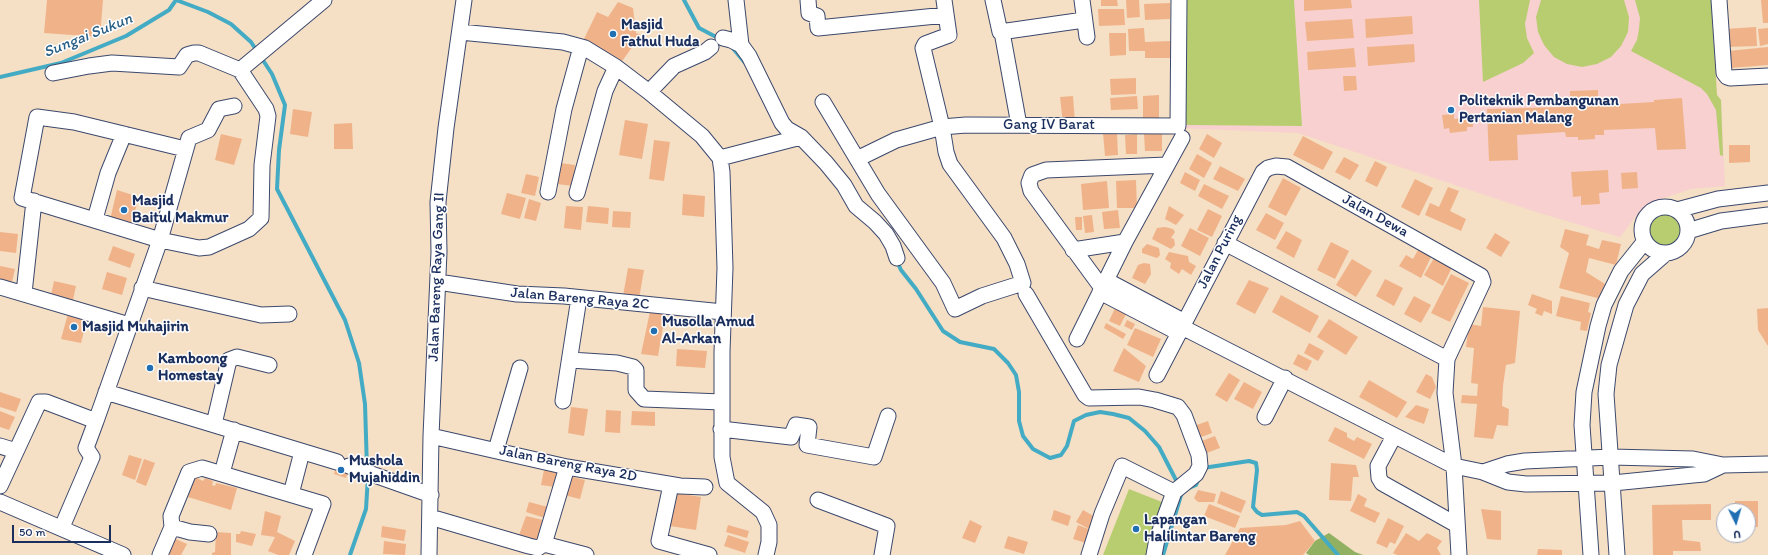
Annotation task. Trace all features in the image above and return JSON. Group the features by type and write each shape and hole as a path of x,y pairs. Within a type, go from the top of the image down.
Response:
{"street":[{"path":"240,70 324,0"},
{"name":"Jalan Bareng Raya Gang II","path":"429,555 431,436 438,282 438,202 446,128 464,0"},
{"path":"736,0 741,45"},
{"path":"808,0 809,13 817,16 818,28 946,15"},
{"path":"823,102 878,194 943,283 955,309 982,296 1023,283 1017,264 1004,238 950,164 946,152 942,127 923,48 925,44 949,35 944,0"},
{"path":"993,0 998,31 1002,32 1084,20"},
{"path":"1082,0 1087,37"},
{"name":"Gang IV Barat","path":"857,158 896,140 942,127 966,125 1178,126 1179,0"},
{"path":"1719,0 1724,73 1730,78 1768,76"},
{"path":"460,32 563,42 581,47 616,67 649,92 702,136 720,158 724,227 721,429 722,457 728,483 763,512 769,525 769,542 766,555"},
{"path":"1002,32 1019,125"},
{"path":"649,92 674,66 705,52 717,42 731,40 741,45 749,56 782,123 826,163 844,185 856,206 875,222 886,234 893,246 897,258"},
{"path":"548,192 564,109 581,47"},
{"path":"53,73 112,63 179,67 187,55 194,53 200,53 240,70 266,109 268,116 262,165 261,218 249,229 209,247 199,248 160,240 22,198 37,117 74,122 185,149"},
{"path":"577,193 605,90 616,67"},
{"path":"62,527 92,457 86,448 160,240 189,138 208,130 219,109 234,106"},
{"path":"95,219 108,173 124,134"},
{"path":"1077,339 1125,242 1182,138"},
{"path":"720,158 798,139"},
{"path":"1167,165 1046,170 1032,175 1029,183 1031,191 1073,250 1102,287 1285,378 1454,466 1483,472 1508,482 1526,484 1586,484 1613,483 1704,474 1723,465"},
{"name":"Jalan Dewa","path":"1262,172 1276,166 1287,168 1481,276 1483,279 1447,358"},
{"name":"Jalan Puring","path":"1157,375 1262,172"},
{"path":"1677,210 1686,218 1688,231 1686,239 1682,246 1675,251 1666,253 1658,252 1651,248 1645,241 1642,227 1648,215 1652,211 1664,207 1677,210 1718,199 1768,193"},
{"path":"1718,199 1721,221"},
{"path":"24,293 34,201"},
{"path":"1688,231 1721,221 1768,215"},
{"path":"1591,555 1582,425 1584,392 1604,305 1621,271 1645,241"},
{"path":"1073,250 1125,242"},
{"path":"1225,243 1447,358 1445,393 1454,466 1459,555"},
{"path":"1617,555 1606,394 1609,365 1617,332 1626,305 1642,274 1666,253"},
{"name":"Jalan Bareng Raya 2C","path":"438,282 517,294 579,298 723,312"},
{"path":"0,287 129,325"},
{"path":"142,288 261,315 289,314"},
{"path":"1026,294 1085,396 1089,398 1139,397 1155,400 1178,407 1184,415 1199,455 1200,466 1196,474 1174,492 1157,539 1154,555"},
{"path":"563,401 579,298"},
{"path":"1598,326 1617,332"},
{"path":"214,424 229,360 237,357 268,364"},
{"path":"570,360 617,363 633,367 636,370 636,390 644,399 722,402"},
{"path":"496,450 520,368"},
{"path":"1265,417 1285,378"},
{"path":"106,392 356,468 431,495"},
{"path":"0,486 39,402 46,402 96,422"},
{"path":"721,429 791,437 796,425 809,427 807,445 874,457 888,416"},
{"path":"222,473 234,430"},
{"name":"Jalan Bareng Raya 2D","path":"431,436 567,467 671,485 705,487"},
{"path":"1394,436 1378,466 1379,478 1382,483 1457,525"},
{"path":"0,446 16,451"},
{"path":"291,494 302,452"},
{"path":"1483,472 1507,464 1525,461 1611,457 1693,459 1723,465 1768,464"},
{"path":"1089,555 1102,514 1122,466 1174,492"},
{"path":"430,516 516,549 538,548 544,544 567,467"},
{"path":"160,555 172,527 171,516 189,472 202,468 323,504 304,555"},
{"path":"671,485 659,541 709,555"},
{"path":"818,500 887,526 882,555"},
{"path":"0,502 62,527 123,555"},
{"path":"172,527 190,532 208,534"},
{"path":"544,544 586,555"}],"shaded area":[{"name":"Politeknik Pembangunan Pertanian Malang","path":"1181,0 1711,0 1717,95 1721,100 1725,186 1691,189 1657,200 1636,216 1620,237 1530,210 1298,133 1181,128"}],"green space":[{"path":"1181,0 1294,0 1302,126 1187,125 1181,119"},
{"path":"1479,0 1530,0 1525,24 1527,38 1534,53 1523,63 1483,82"},
{"path":"1541,0 1624,0 1629,17 1628,32 1621,46 1611,57 1597,64 1582,67 1567,64 1554,57 1544,45 1538,32 1536,17"},
{"path":"1635,0 1711,0 1717,95 1721,100 1723,156 1720,155 1716,110 1707,94 1701,88 1631,51 1637,40 1640,18"},
{"path":"1663,212 1669,212 1678,217 1682,223 1682,235 1678,241 1669,246 1663,246 1654,241 1649,232 1649,226 1654,217"},
{"name":"Lapangan Halilintar Bareng","path":"1129,489 1167,504 1150,555 1103,555"},
{"path":"1329,533 1355,552 1363,555 1309,555 1306,553 1315,541"}],"building":[{"path":"47,0 103,0 100,37 44,33"},
{"path":"1101,0 1117,0 1118,6 1101,6"},
{"path":"1126,0 1139,0 1140,17 1127,18"},
{"path":"1304,0 1351,0 1352,8 1304,11"},
{"path":"1761,0 1768,0 1768,23 1763,23"},
{"name":"Masjid Fathul Huda","path":"618,2 633,8 636,33 641,35 620,64 582,43 597,12 608,17"},
{"path":"1170,3 1170,19 1145,20 1144,4"},
{"path":"1098,9 1124,9 1125,25 1099,26"},
{"path":"1412,16 1413,34 1366,38 1365,19"},
{"path":"1352,19 1354,38 1307,41 1305,22"},
{"path":"1756,27 1757,46 1726,47 1725,29"},
{"path":"1144,28 1145,42 1171,41 1171,58 1145,58 1145,51 1129,51 1128,29"},
{"path":"1768,28 1768,44 1760,46 1758,29"},
{"path":"1109,33 1126,33 1126,55 1110,56"},
{"path":"1414,44 1415,62 1368,66 1367,47"},
{"path":"1768,47 1768,65 1730,68 1728,51"},
{"path":"1354,48 1356,67 1308,70 1307,52"},
{"path":"1343,76 1356,76 1357,90 1344,91"},
{"path":"1136,78 1136,94 1111,95 1110,79"},
{"path":"1598,90 1598,104 1602,105 1654,102 1654,100 1682,98 1686,149 1657,150 1655,128 1604,130 1604,135 1595,135 1595,139 1578,140 1578,137 1566,137 1565,132 1517,135 1518,160 1489,161 1487,109 1566,107 1570,105 1570,91"},
{"path":"1159,95 1159,118 1143,118 1143,96"},
{"path":"1073,96 1075,123 1063,124 1060,97"},
{"path":"1137,96 1138,109 1111,110 1110,98"},
{"path":"293,109 312,112 308,137 290,134"},
{"path":"1461,113 1472,113 1473,127 1467,127 1467,131 1450,133 1449,128 1444,129 1442,115 1454,114 1454,119 1461,118"},
{"path":"625,120 648,124 642,159 619,155"},
{"path":"352,123 353,149 334,149 334,124"},
{"path":"1103,133 1117,133 1118,155 1105,156"},
{"path":"221,134 242,139 234,165 215,160"},
{"path":"1137,134 1137,154 1126,154 1125,135"},
{"path":"1144,134 1162,134 1162,151 1145,151"},
{"path":"1207,134 1222,143 1214,158 1199,149"},
{"path":"1303,136 1333,152 1323,170 1293,155"},
{"path":"654,140 670,142 664,181 649,179"},
{"path":"1729,145 1750,145 1750,162 1729,163"},
{"path":"1197,154 1212,163 1204,178 1189,169"},
{"path":"1344,157 1359,165 1350,180 1335,172"},
{"path":"1375,161 1387,167 1377,187 1365,181"},
{"path":"560,163 575,165 573,186 557,184"},
{"path":"1220,166 1245,179 1238,191 1213,179"},
{"path":"1608,170 1609,192 1599,193 1600,204 1581,205 1581,196 1573,197 1571,172"},
{"path":"1185,172 1200,180 1195,191 1180,183"},
{"path":"1637,172 1638,188 1622,189 1621,173"},
{"path":"526,174 539,177 535,196 521,193"},
{"path":"1283,178 1301,188 1286,216 1268,207"},
{"path":"1415,179 1433,188 1419,216 1401,207"},
{"path":"1136,180 1137,208 1117,208 1116,181"},
{"path":"1107,181 1109,208 1083,210 1081,184"},
{"path":"1204,184 1229,196 1222,209 1198,196"},
{"path":"1448,187 1459,191 1450,211 1466,219 1461,231 1425,215 1430,203 1439,207"},
{"name":"Masjid Baitul Makmur","path":"117,190 139,197 130,229 109,224"},
{"path":"507,193 526,198 520,219 501,214"},
{"path":"683,194 705,196 704,217 682,215"},
{"path":"529,199 541,203 536,221 524,218"},
{"path":"566,206 583,207 581,230 564,228"},
{"path":"588,206 609,208 608,224 586,222"},
{"path":"1169,206 1184,215 1176,225 1165,219"},
{"path":"1208,209 1222,216 1212,237 1197,230"},
{"path":"1118,210 1120,228 1104,229 1102,212"},
{"path":"613,211 631,212 630,228 612,227"},
{"path":"1266,213 1284,223 1275,240 1256,230"},
{"path":"1092,215 1094,232 1085,233 1083,216"},
{"path":"1075,217 1082,217 1082,230 1076,230"},
{"path":"1165,227 1173,229 1175,232 1171,238 1174,239 1175,245 1171,249 1152,239 1157,228"},
{"path":"1190,228 1209,238 1200,256 1181,246"},
{"path":"1565,229 1589,235 1586,245 1599,249 1602,240 1621,244 1616,265 1589,258 1586,272 1605,284 1601,299 1559,288 1569,253 1560,247"},
{"path":"1286,231 1302,240 1294,258 1276,248"},
{"path":"0,232 18,234 16,253 0,251"},
{"path":"1495,233 1510,242 1501,257 1486,248"},
{"path":"1331,242 1349,251 1335,279 1317,270"},
{"path":"1147,244 1159,248 1160,255 1157,258 1142,253 1142,249"},
{"path":"113,246 135,254 130,268 108,260"},
{"path":"1418,250 1431,257 1421,278 1399,266 1406,255 1413,259"},
{"path":"1169,252 1188,256 1189,262 1196,266 1191,275 1182,269 1179,274 1170,268 1171,263 1165,259"},
{"path":"1434,258 1452,267 1443,286 1424,275"},
{"path":"1352,259 1372,271 1356,297 1336,285"},
{"path":"1144,263 1150,264 1151,274 1145,284 1132,278 1138,265"},
{"path":"0,266 15,269 12,282 0,279"},
{"path":"628,268 644,270 639,299 623,296"},
{"path":"107,272 127,278 122,295 102,289"},
{"path":"1451,274 1469,283 1450,322 1431,313"},
{"path":"1385,279 1403,288 1394,306 1376,296"},
{"path":"1249,280 1269,288 1255,314 1236,304"},
{"path":"54,281 76,286 73,300 51,295"},
{"path":"1532,294 1552,301 1552,314 1544,311 1542,316 1535,313 1537,309 1528,305"},
{"path":"1281,295 1319,316 1310,333 1272,312"},
{"path":"1414,296 1431,305 1421,323 1404,314"},
{"path":"1561,296 1590,303 1588,312 1591,313 1587,331 1580,330 1581,322 1556,316"},
{"path":"1116,306 1127,312 1120,326 1109,321"},
{"name":"Musolla Amud Al-Arkan","path":"651,307 666,309 658,356 641,354"},
{"path":"1483,307 1520,311 1515,363 1506,365 1503,386 1502,406 1509,409 1508,426 1497,425 1493,439 1474,437 1477,404 1461,403 1462,395 1477,396 1478,384 1471,383 1474,348 1466,347 1469,324 1481,326"},
{"path":"1768,308 1768,346 1758,330 1757,309"},
{"name":"Masjid Muhajirin","path":"69,310 88,315 81,343 61,339"},
{"path":"1329,319 1358,337 1346,355 1317,337"},
{"path":"1127,320 1135,324 1132,330 1124,326"},
{"path":"1106,323 1126,334 1123,339 1104,328"},
{"path":"1135,328 1161,339 1153,357 1127,345"},
{"path":"1309,343 1324,351 1318,361 1304,353"},
{"path":"1124,348 1146,366 1139,382 1113,371"},
{"path":"677,349 707,351 705,368 676,366"},
{"path":"1298,354 1312,361 1307,371 1293,364"},
{"path":"1229,373 1240,380 1227,402 1215,395"},
{"path":"1426,374 1432,377 1436,387 1430,399 1416,392"},
{"path":"1369,380 1407,402 1397,418 1359,397"},
{"path":"1244,382 1262,392 1253,409 1234,399"},
{"path":"0,392 21,399 16,412 0,407"},
{"path":"1416,405 1429,409 1424,424 1405,417"},
{"path":"571,407 588,409 584,436 568,433"},
{"path":"606,410 621,411 620,433 605,432"},
{"path":"0,411 15,417 9,430 0,427"},
{"path":"632,411 655,412 655,426 631,425"},
{"path":"1208,421 1212,433 1196,439 1191,427"},
{"path":"1335,427 1347,433 1347,437 1354,441 1357,437 1372,444 1364,459 1328,441"},
{"path":"1215,436 1220,448 1204,454 1199,442"},
{"path":"129,455 142,459 135,480 122,475"},
{"name":"Mushola Mujahiddin","path":"339,456 351,460 346,478 334,474"},
{"path":"144,459 155,463 146,486 136,482"},
{"path":"1331,463 1356,465 1359,477 1353,477 1351,501 1329,500"},
{"path":"544,470 557,473 555,487 541,485"},
{"path":"569,476 585,480 580,499 564,495"},
{"path":"195,477 203,481 205,478 213,481 212,485 215,486 216,483 237,488 231,510 188,497"},
{"path":"1198,490 1216,494 1214,502 1198,502 1194,498"},
{"path":"1221,491 1246,501 1241,513 1217,503"},
{"path":"676,493 701,497 696,530 670,526"},
{"path":"1358,494 1367,499 1364,506 1380,513 1375,523 1350,511"},
{"path":"1735,501 1758,501 1758,527 1756,527 1756,503 1735,503"},
{"path":"529,502 548,507 545,518 526,512"},
{"path":"1209,504 1240,516 1235,528 1204,516"},
{"path":"1711,504 1711,520 1682,520 1683,540 1700,542 1701,551 1673,551 1673,555 1653,555 1652,505"},
{"path":"1481,509 1501,511 1501,540 1487,539"},
{"path":"1054,510 1071,516 1068,526 1051,520"},
{"path":"1083,510 1097,518 1091,530 1076,522"},
{"path":"265,511 281,516 277,532 295,541 289,555 278,555 268,551 275,537 261,535"},
{"path":"526,516 543,520 536,543 518,538"},
{"path":"1388,518 1404,526 1395,544 1390,542 1387,548 1376,543"},
{"path":"970,520 982,526 975,543 962,538"},
{"path":"1300,521 1315,541 1303,555 1225,555 1240,528 1286,525"},
{"path":"728,525 749,531 747,538 726,532"},
{"path":"1078,525 1091,530 1086,543 1073,539"},
{"path":"382,526 406,530 404,541 381,537"},
{"path":"241,531 256,534 252,546 236,542 236,534 240,534"},
{"path":"216,532 231,533 231,555 212,555 212,553 215,552"},
{"path":"1406,533 1419,541 1427,533 1442,541 1437,548 1441,555 1397,555 1393,553"},
{"path":"728,535 749,542 745,553 724,546"},
{"path":"169,536 187,544 181,555 171,555 163,551"},
{"path":"1008,536 1028,542 1024,554 1004,548"},
{"path":"384,541 406,544 405,555 383,554"},
{"path":"1538,549 1562,550 1562,555 1537,555"}],"waterway":[{"path":"176,0 208,12 231,24 251,42 272,74 285,105 279,150 277,189 345,320 359,363 365,404 367,469"},
{"name":"Sungai Sukun","path":"0,77 61,63 126,36 169,10 176,0"},
{"path":"684,0 699,28 720,39"},
{"path":"731,46 746,64"},
{"path":"897,261 901,270 916,289 943,331 960,342 994,349 1008,363 1016,375 1019,392 1019,421 1023,436 1033,449 1050,458 1061,455 1067,446 1074,421 1086,415 1100,412 1113,414 1129,418 1145,431 1159,447 1178,484"},
{"path":"1203,468 1249,461 1256,463 1257,470 1253,507 1257,512 1262,515 1297,512 1304,516 1338,555"},
{"path":"350,555 366,509 368,476"},
{"path":"1189,488 1196,485 1199,478"},
{"path":"1163,555 1182,492"}],"place":[{"name":"Masjid Fathul Huda","path":"613,34"},
{"name":"Politeknik Pembangunan Pertanian Malang","path":"1451,110"},
{"name":"Masjid Baitul Makmur","path":"124,210"},
{"name":"Masjid Muhajirin","path":"74,327"},
{"name":"Musolla Amud Al-Arkan","path":"654,331"},
{"name":"Kamboong Homestay","path":"150,368"},
{"name":"Mushola Mujahiddin","path":"341,470"},
{"name":"Lapangan Halilintar Bareng","path":"1136,529"}]}
